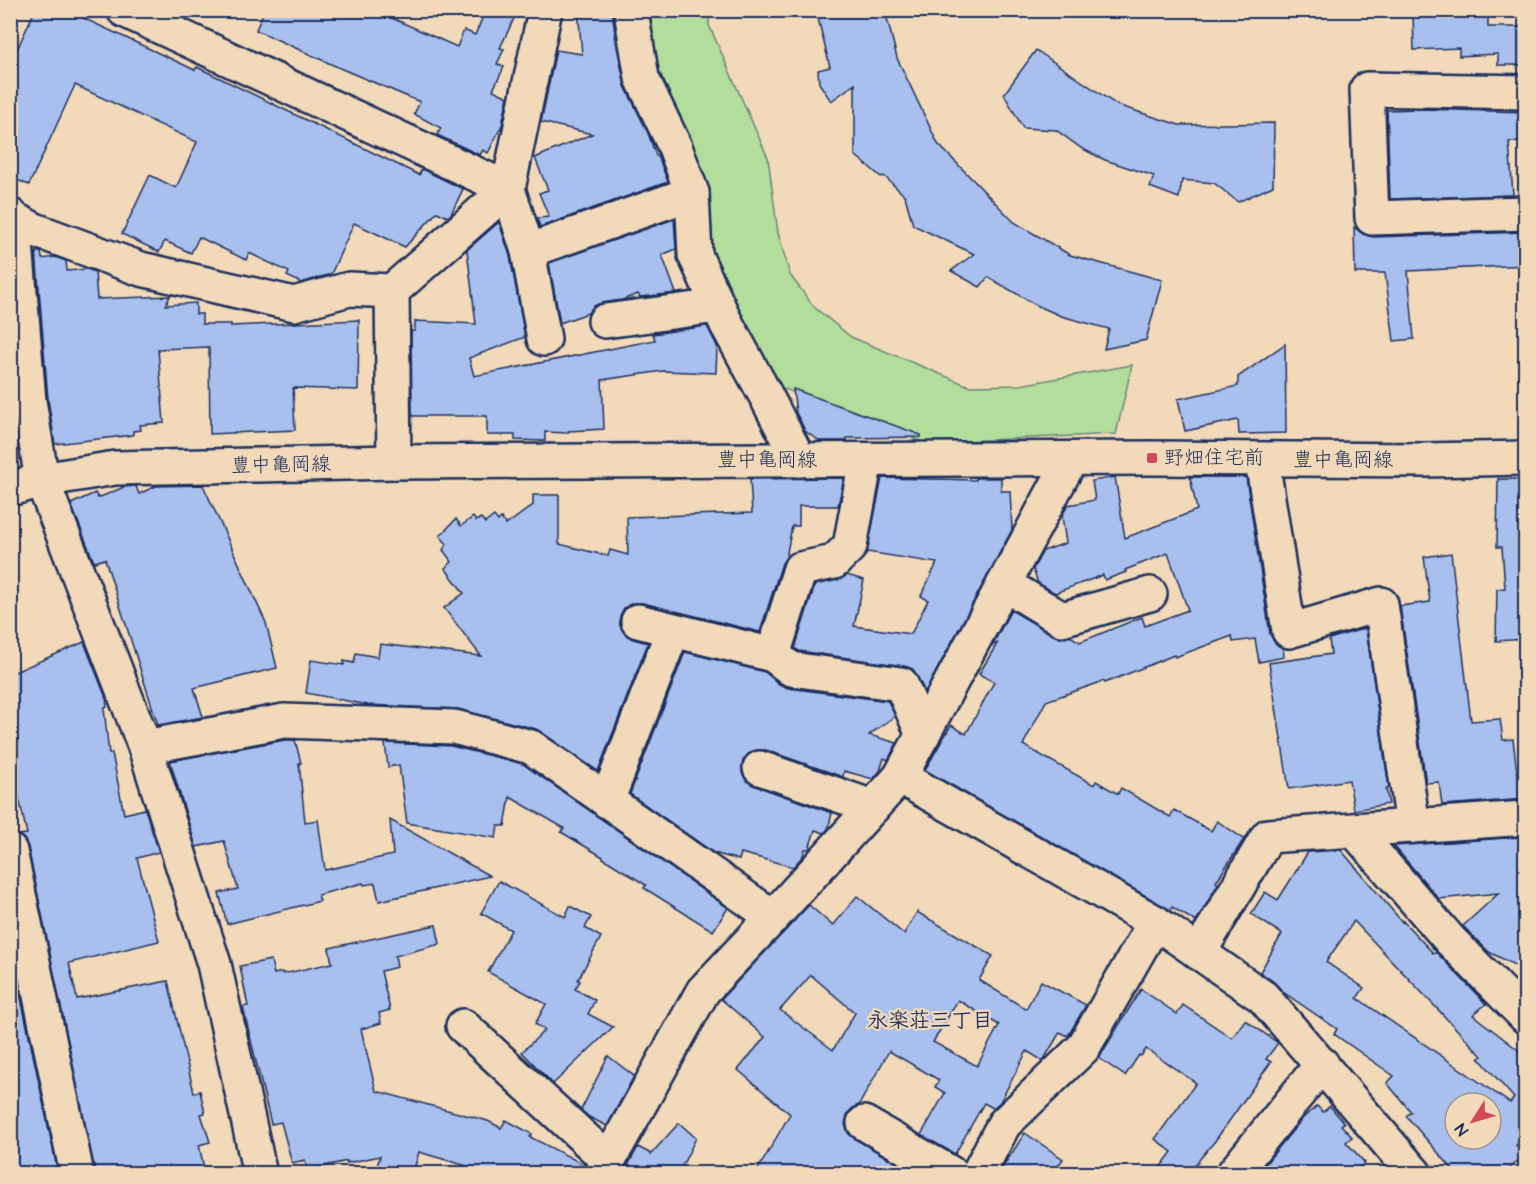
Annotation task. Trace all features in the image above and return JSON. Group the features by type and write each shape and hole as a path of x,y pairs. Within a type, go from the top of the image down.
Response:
{"street":[{"path":"124,10 508,189"},
{"path":"544,339 528,251 508,189 545,10"},
{"path":"634,10 632,17 642,78 675,147 692,193 695,255 718,306 799,460"},
{"path":"1526,92 1367,89 1372,218 1526,213"},
{"path":"12,217 35,230 141,269 294,304 349,289 392,291 508,189"},
{"path":"528,251 692,193"},
{"path":"12,217 29,401 42,480 145,747 214,964 260,1173"},
{"path":"392,291 394,462"},
{"path":"605,321 718,306"},
{"name":"豊中亀岡線","path":"10,489 42,480 115,468 394,462 1526,458"},
{"path":"463,1026 604,1167 703,991 774,917 900,777 1071,459"},
{"path":"773,655 800,568 834,562 850,546 866,460"},
{"path":"1262,460 1289,631 1381,604 1413,826"},
{"path":"1004,584 1062,619 1149,592"},
{"path":"638,621 773,655 790,669 901,684 923,735"},
{"path":"607,801 673,630"},
{"path":"145,747 284,721 454,727 531,747 774,917"},
{"path":"760,768 873,807"},
{"path":"900,777 1155,922 1263,997 1415,1173"},
{"path":"1199,953 1268,836 1526,818"},
{"path":"1354,830 1450,940 1526,1017"},
{"path":"10,851 77,1173"},
{"path":"978,1173 1004,1124 1083,1048 1155,922"},
{"path":"1233,1173 1322,1064"},
{"path":"864,1123 952,1173"}],"green space":[{"path":"645,11 709,11 709,25 768,158 778,233 790,275 814,307 851,337 969,386 1020,385 1132,365 1116,434 925,443 782,388 725,287 703,232 649,63"}],"building":[{"path":"35,10 66,10 195,70 197,67 419,175 422,169 463,189 448,217 437,212 405,247 354,223 331,274 301,283 287,276 289,272 249,253 246,260 199,237 191,253 165,241 159,252 122,234 150,175 176,188 197,142 75,85 29,185 10,177 10,65"},
{"path":"264,10 374,10 457,47 464,30 475,35 486,10 518,10 500,48 504,49 497,64 504,67 493,90 508,97 502,125 488,153 483,150 480,155 437,135 441,128 414,114 420,102 256,30"},
{"path":"578,10 612,10 625,86 668,182 540,227 537,218 549,217 539,193 548,190 535,158 592,134 541,122 556,50 582,54"},
{"path":"816,10 885,10 897,58 938,144 1014,222 1070,255 1162,280 1146,340 1104,349 1109,329 1061,316 1036,305 988,277 980,287 951,271 974,254 913,225 905,196 884,176 881,177 855,155 855,84 831,101 819,83 818,70 830,67"},
{"path":"1413,11 1450,11 1450,17 1488,16 1488,27 1526,27 1526,65 1498,65 1498,54 1459,56 1459,48 1414,50"},
{"path":"1036,50 1117,105 1179,125 1274,123 1273,186 1238,202 1214,183 1182,180 1179,198 1150,187 1154,176 1105,160 1081,148 1056,130 1023,128 1004,94"},
{"path":"1387,110 1526,112 1526,142 1509,142 1513,195 1390,199"},
{"path":"674,219 676,249 662,255 676,293 640,297 638,294 622,300 602,303 594,306 588,313 560,323 549,263"},
{"path":"499,222 510,256 525,337 469,358 474,376 655,340 653,334 707,326 717,346 716,373 663,371 602,380 604,429 568,431 568,433 545,432 545,441 515,440 515,435 487,435 487,416 412,416 411,331 415,331 415,321 476,324 467,250"},
{"path":"1354,227 1363,234 1373,237 1526,232 1526,265 1408,271 1414,339 1394,341 1385,273 1355,273"},
{"path":"36,252 41,252 42,259 55,257 66,261 67,271 87,269 95,272 97,299 170,296 166,305 196,303 196,314 202,314 202,324 231,324 231,326 359,320 358,390 293,388 295,430 210,434 209,347 158,349 164,423 140,425 141,430 133,431 133,435 55,444 48,399"},
{"path":"1285,344 1286,433 1239,434 1238,420 1185,431 1178,399 1238,386 1238,377"},
{"path":"793,389 921,435 921,437 847,438 847,441 820,441 805,431 796,413"},
{"path":"10,404 18,448 10,449"},
{"path":"1115,477 1125,538 1197,510 1190,477 1246,477 1270,634 1275,643 1283,648 1284,657 1259,662 1255,639 1233,642 1232,636 1175,657 1174,655 1105,683 1104,681 1046,701 1023,745 1094,785 1096,781 1118,794 1121,788 1170,817 1174,810 1211,831 1217,821 1244,839 1216,882 1218,884 1196,922 1172,907 1170,910 925,770 951,725 966,734 994,682 979,674 998,642 992,646 1011,610 1053,635 1060,638 1070,636 1080,642 1142,617 1145,626 1188,610 1168,553 1105,580 1103,575 1055,593 1038,583 1033,569 1043,551 1066,543 1062,516 1068,505 1095,500 1092,481"},
{"path":"844,478 838,506 799,506 799,526 792,526 786,558 782,563 760,632 643,603 632,603 624,608 620,616 620,626 625,634 648,643 598,771 536,729 458,709 368,705 306,693 311,660 344,665 344,661 354,663 356,653 378,657 380,644 481,656 444,608 464,593 445,568 452,562 443,550 447,544 440,536 456,519 461,526 473,517 476,521 481,518 485,523 494,516 498,521 501,518 506,525 533,505 533,495 559,495 559,544 608,556 610,550 628,555 627,517 752,513 750,479"},
{"path":"882,478 976,480 976,478 1001,478 1001,491 1010,491 1012,530 925,692 913,669 799,651 795,648 815,585 838,580 847,575 864,580 854,626 911,634 928,600 921,596 937,563 867,552"},
{"path":"1498,479 1526,479 1526,639 1496,641 1497,589 1505,588 1502,547 1497,547"},
{"path":"203,485 266,623 277,668 194,688 203,717 158,725 105,559 94,562 71,504 95,493 98,498 124,487 136,486 139,494 156,486"},
{"path":"1451,553 1471,721 1500,719 1503,740 1513,739 1517,772 1526,771 1526,799 1442,805 1439,782 1426,783 1400,606 1430,602 1424,557"},
{"path":"1366,628 1389,788 1386,789 1389,804 1354,810 1349,780 1289,789 1269,663 1331,654 1329,639"},
{"path":"84,642 106,698 107,707 104,708 109,754 112,753 124,814 145,809 159,852 137,858 159,941 69,963 77,999 168,981 194,1093 200,1091 205,1113 201,1114 210,1142 199,1145 205,1173 164,1173 163,1169 142,1173 95,1173 28,847 24,839 18,835 27,834 10,758 10,674"},
{"path":"685,652 765,672 779,684 788,688 888,701 895,716 869,735 897,743 888,760 884,758 880,771 873,779 844,771 843,777 766,750 757,750 748,754 743,761 742,772 746,780 753,785 832,813 828,829 824,833 815,830 809,849 805,849 803,856 793,867 741,853 739,860 714,853 630,794"},
{"path":"295,740 301,763 299,763 305,822 318,820 325,870 393,855 390,820 490,876 379,901 375,883 364,885 363,883 318,895 320,901 227,924 219,893 238,889 224,841 196,847 170,761"},
{"path":"385,743 451,746 523,764 728,908 713,931 644,888 646,885 561,832 564,828 510,797 505,826 498,826 496,838 407,823 399,765 388,767"},
{"path":"1520,837 1524,870 1526,868 1526,971 1489,952 1463,926 1499,893 1439,899 1394,846"},
{"path":"1341,850 1403,923 1402,920 1486,1004 1473,1015 1526,1056 1526,1137 1516,1145 1525,1155 1504,1173 1456,1173 1406,1116 1411,1112 1387,1083 1394,1076 1334,1034 1337,1029 1283,992 1260,972 1282,934 1251,914 1265,892 1278,900 1308,852","holes":["1354,921 1482,1056 1479,1058 1514,1098 1510,1103 1503,1098 1503,1151 1443,1151 1443,1091 1493,1091 1357,998 1364,988 1326,962"]},
{"path":"499,881 565,917 570,906 591,917 585,928 601,937 575,989 595,1000 588,1014 613,1027 553,1084 522,1052 545,1030 535,1024 546,1004 488,972 511,930 481,913"},
{"path":"857,896 904,934 917,912 993,956 979,980 1026,1009 1041,981 1086,1005 1068,1036 1060,1032 1043,1061 1027,1051 1000,1102 993,1108 984,1103 955,1154 921,1135 945,1093 935,1087 939,1080 889,1051 859,1105 848,1113 845,1124 848,1133 855,1139 914,1173 756,1173 790,1114 738,1070 765,1037 721,999 809,905 833,926","holes":["811,975 855,1013 833,1050 780,1010","958,1000 999,1025 977,1066 933,1042"]},
{"path":"436,925 440,944 395,956 397,967 381,971 390,1010 379,1013 381,1023 361,1029 376,1091 488,1121 501,1128 506,1120 532,1134 530,1137 585,1165 582,1173 467,1173 470,1167 419,1152 413,1173 375,1173 380,1156 307,1170 305,1160 292,1163 281,1122 271,1124 243,1007 248,1006 240,966 271,960 274,974 282,972 283,974 332,963 329,948"},
{"path":"10,946 58,1173 10,1173"},
{"path":"1141,989 1177,1014 1183,1005 1232,1038 1245,1020 1278,1043 1266,1059 1271,1062 1215,1141 1188,1173 1156,1173 1172,1152 1155,1139 1196,1083 1146,1049 1141,1056 1139,1055 1125,1076 1099,1058"},
{"path":"608,1056 634,1076 607,1126 581,1110"},
{"path":"1317,1106 1323,1112 1330,1106 1344,1123 1341,1125 1352,1137 1346,1142 1365,1163 1353,1173 1258,1173 1303,1118"},
{"path":"679,1123 696,1138 680,1170 687,1173 624,1173 638,1147 651,1154"},
{"path":"1025,1133 1063,1159 1053,1173 999,1173"}],"place":[{"name":"野畑住宅前","path":"1152,458"}],"district":[{"name":"永楽荘三丁目","path":"930,1020"}]}
